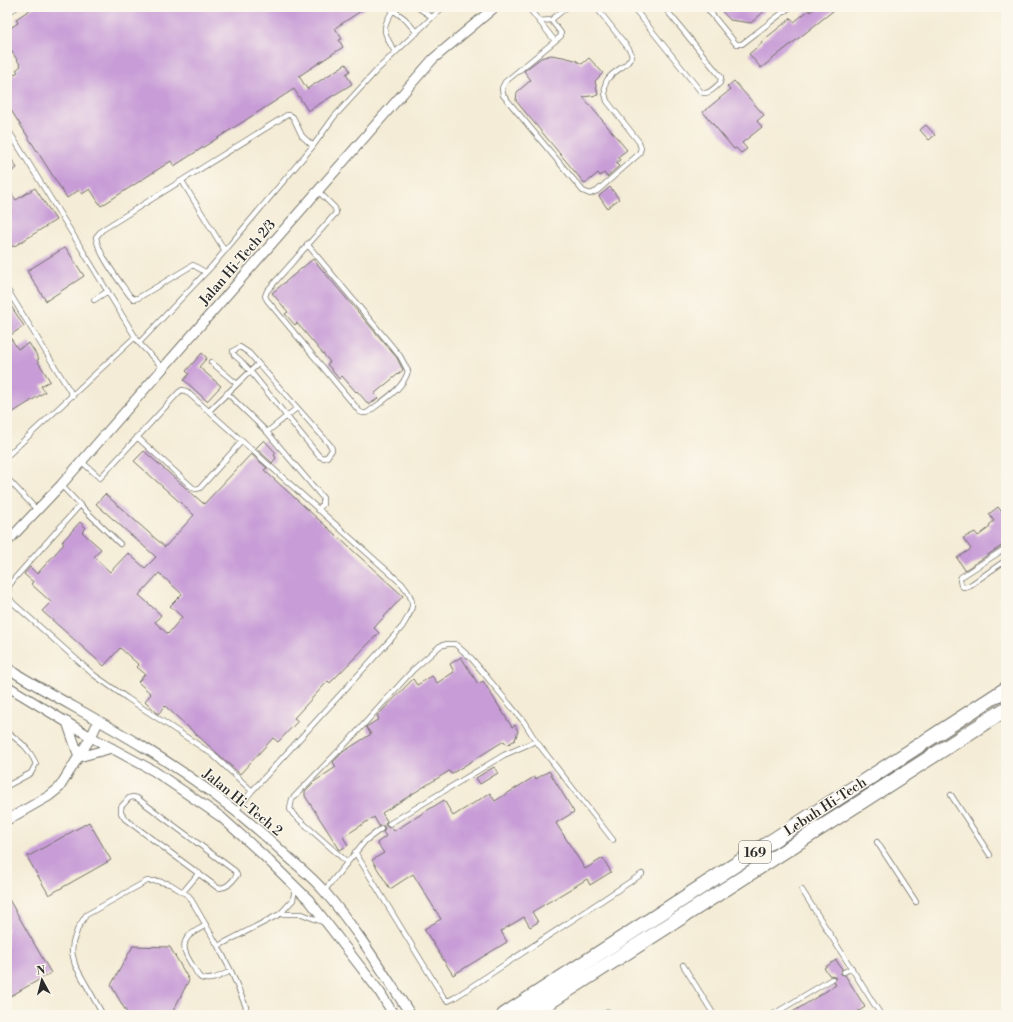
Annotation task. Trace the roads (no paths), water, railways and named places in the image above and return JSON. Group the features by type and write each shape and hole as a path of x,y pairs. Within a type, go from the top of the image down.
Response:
{"main road":[{"name":"Lebuh Hi-Tech","path":"504,1015 1006,689"},
{"name":"Lebuh Hi-Tech","path":"529,1015 1006,709"}],"street":[{"name":"Jalan Hi-Tech 2/3","path":"7,542 36,509 61,485 433,59 495,7"},
{"name":"Jalan Hi-Tech 2","path":"7,668 145,748 193,779 236,811 271,841 324,891 360,938 411,1015"},
{"name":"Jalan Hi-Tech 2","path":"7,686 91,737 154,770 221,817 309,900 330,925 379,991 394,1015"},
{"path":"66,722 79,757"},
{"path":"7,820 49,796 59,788 91,737 98,722"},
{"path":"79,757 112,748"}],"lane":[{"path":"7,13 17,7"},
{"path":"417,7 432,17"},
{"path":"139,343 225,251 313,146 334,117 378,69 443,7"},
{"path":"528,7 555,41"},
{"path":"540,21 551,20 567,7"},
{"path":"551,20 561,33 561,36 505,82 502,88 503,95 583,191 590,194 597,191 639,154 641,148 639,142 607,101 605,94 607,79 628,62 632,55 630,49 596,7"},
{"path":"633,7 701,92 704,94 707,93 720,83 720,77 664,7"},
{"path":"706,7 736,44 739,45 790,7"},
{"path":"396,52 387,38 384,29 386,22 394,9 405,19 416,33"},
{"path":"205,272 196,265 193,265 134,299 130,296 97,244 96,238 102,230 287,115 293,117 302,136 313,146"},
{"path":"7,128 135,337 163,368"},
{"path":"182,181 225,251"},
{"path":"307,244 400,356 408,371 406,378 397,389 363,414 266,300 265,296 267,291 307,244 336,213 335,208 318,191"},
{"path":"7,289 73,396"},
{"path":"94,300 108,291"},
{"path":"7,456 135,337"},
{"path":"240,347 249,353 331,446 332,450 327,457 323,458 319,456 250,371 234,355 233,350 240,347"},
{"path":"211,362 237,384"},
{"path":"209,411 258,364"},
{"path":"81,461 100,478 179,392 182,390 186,391 402,584 409,593 412,602 412,612 402,627 252,791 236,811"},
{"path":"227,393 268,432 323,498 323,504 318,510"},
{"path":"268,432 297,408"},
{"path":"137,437 193,488 196,489 200,488 242,441"},
{"path":"7,478 36,509"},
{"path":"61,485 120,544"},
{"path":"80,505 14,579 9,586 8,595 13,603 94,675 212,754 252,791"},
{"path":"1006,548 962,578 960,580 961,585 963,587 969,586 1006,560"},
{"path":"347,862 293,814 290,809 292,799 356,733 413,670 440,646 447,644 455,644 472,659 524,722 536,741 613,840"},
{"path":"7,732 22,743 31,753 36,764 31,773 7,786"},
{"path":"389,824 504,754 536,741"},
{"path":"951,795 990,854"},
{"path":"129,798 137,798 235,871 237,875 234,879 221,888 218,888 199,873 125,819 121,813 121,807 129,798"},
{"path":"324,891 365,841 381,829"},
{"path":"877,842 916,902"},
{"path":"355,852 444,998 448,1001 642,874"},
{"path":"183,892 199,873"},
{"path":"103,1015 75,965 72,952 73,942 78,928 86,915 146,881 157,881 170,884 188,896 231,971 246,1007 246,1015"},
{"path":"218,946 280,914 293,900 295,886"},
{"path":"802,890 881,1015"},
{"path":"280,914 302,914 330,925"},
{"path":"206,925 188,937 184,950 186,956 198,976 202,978 216,978 231,971"},
{"path":"683,965 714,1015"},
{"path":"844,972 852,968"},
{"path":"772,1015 832,980"},
{"path":"603,1015 608,1012 610,1015"}]}
